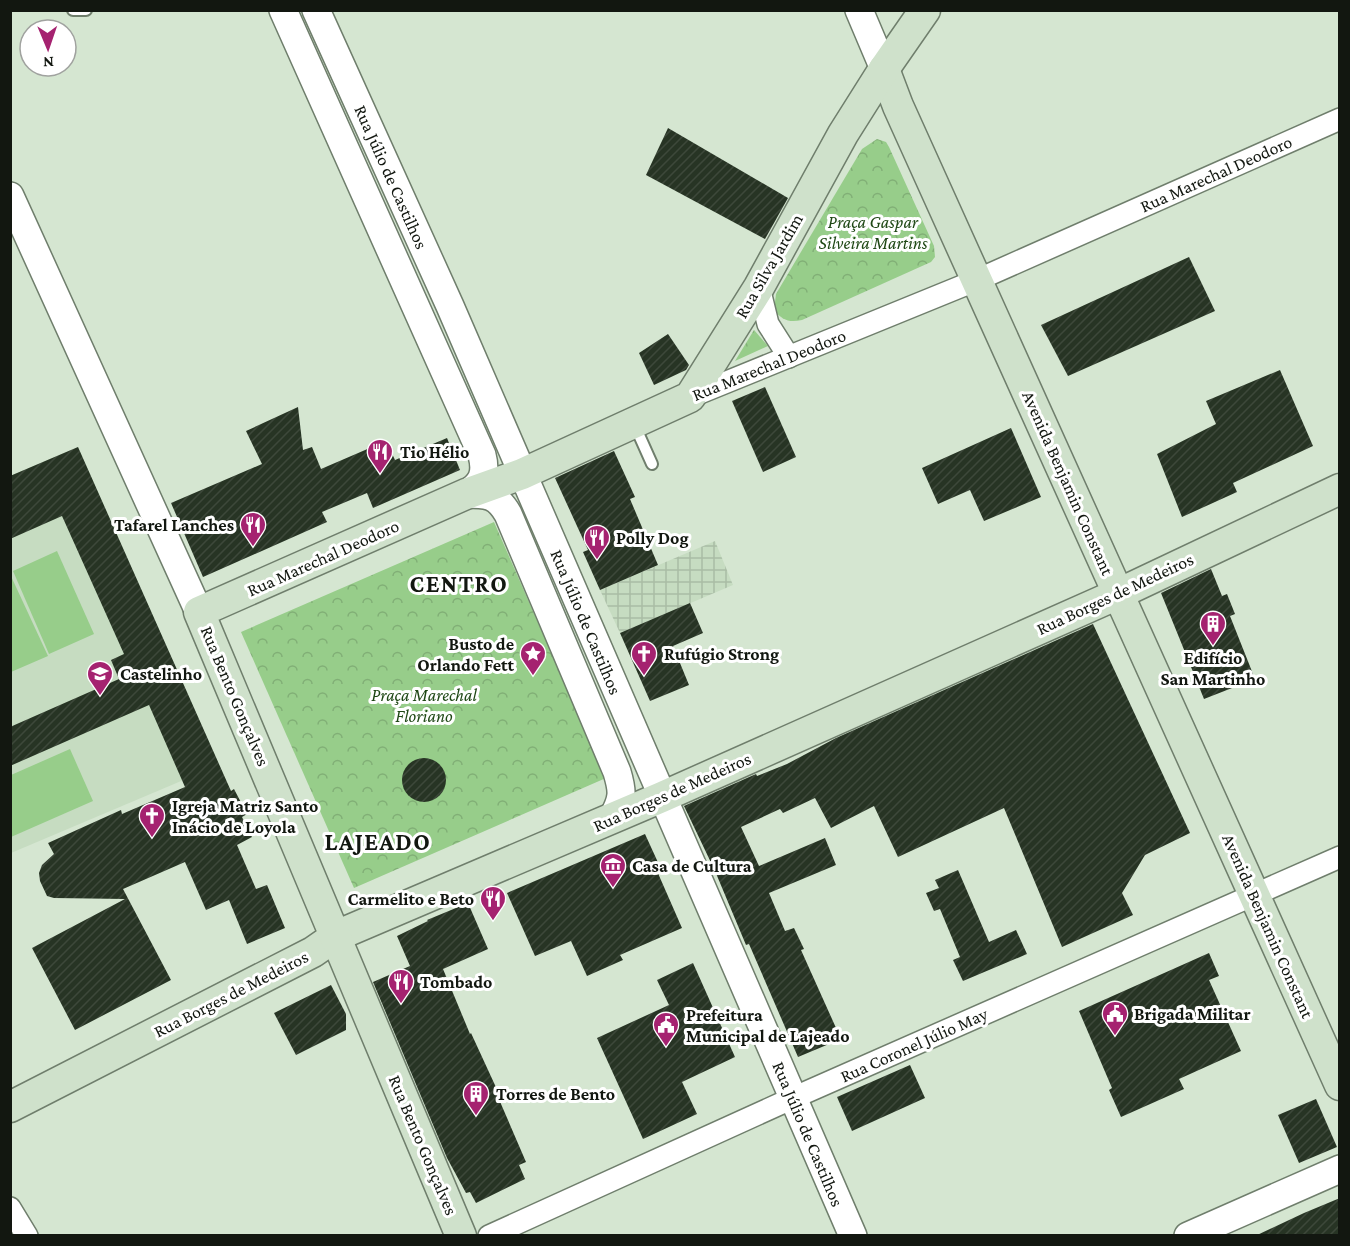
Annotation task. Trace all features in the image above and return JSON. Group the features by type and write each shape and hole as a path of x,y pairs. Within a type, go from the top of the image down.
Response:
{"main road":[{"name":"Rua Silva Jardim","path":"690,397 759,287 843,134 925,10"},
{"path":"898,106 901,44"},
{"name":"Avenida Benjamin Constant","path":"884,69 898,106 976,280 1340,1085"},
{"name":"Rua Silva Jardim","path":"843,134 882,108 898,106"},
{"name":"Rua Marechal Deodoro","path":"199,612 466,494 522,474 690,397"},
{"name":"Rua Borges de Medeiros","path":"10,1107 313,952 336,936 662,797 1118,594 1340,489"},
{"name":"Rua Bento Gonçalves","path":"199,612 461,1236"}],"street":[{"name":"Rua Júlio de Castilhos","path":"283,10 482,455 485,466 483,478 477,487 466,494"},
{"name":"Rua Júlio de Castilhos","path":"316,10 450,306 853,1236"},
{"name":"Avenida Benjamin Constant","path":"859,10 884,69"},
{"path":"327,109 355,97"},
{"name":"Rua Marechal Deodoro","path":"690,397 976,280 1340,118"},
{"name":"Rua Bento Gonçalves","path":"10,196 199,612"},
{"path":"759,287 768,324 789,357"},
{"path":"421,320 450,306"},
{"name":"Rua Júlio de Castilhos","path":"466,494 491,496 502,503 508,514 617,772 623,790 621,801 613,817"},
{"name":"Rua Coronel Júlio May","path":"489,1236 793,1098 1340,857"},
{"path":"1188,1236 1340,1169"},
{"path":"10,1208 27,1236"}],"lane":[{"path":"73,10 86,10"},
{"path":"634,423 652,464"}],"shaded area":[{"name":"Castelinho","path":"78,447 219,765 11,853 10,476"},
{"path":"715,541 733,585 620,633 600,590"}],"green space":[{"name":"Praça Gaspar Silveira Martins","path":"877,139 886,142 889,147 934,246 935,257 931,262 802,320 790,321 783,318 774,310 776,294 862,149"},
{"path":"754,330 768,346 735,361"},
{"name":"Praça Marechal Floriano","path":"494,522 606,778 354,888 241,632"},
{"path":"57,551 94,634 49,654 13,571"},
{"path":"10,574 48,656 11,672 10,672"},
{"path":"70,749 93,801 11,837 11,775"}],"building":[{"path":"668,128 788,198 765,239 646,175"},
{"path":"1189,257 1215,311 1068,376 1041,325"},
{"path":"668,334 689,365 686,370 654,385 639,353"},
{"path":"1280,370 1313,446 1233,483 1237,492 1182,517 1157,454 1216,424 1206,401"},
{"path":"765,387 796,457 763,472 732,401"},
{"path":"298,407 303,450 312,447 321,469 386,441 395,460 447,438 460,470 373,508 367,493 322,512 327,522 203,577 171,503 262,464 246,431"},
{"path":"1011,428 1041,497 984,521 970,490 938,504 922,468"},
{"path":"78,447 231,791 234,789 247,814 242,817 252,837 237,845 256,889 267,885 285,928 247,944 229,900 206,910 185,862 123,889 171,980 75,1030 32,948 125,899 47,896 39,873 42,865 54,854 48,843 121,810 122,814 185,787 149,705 10,766 10,727 119,679 111,660 124,654 62,516 10,539 10,476"},
{"path":"614,451 635,497 630,499 658,565 600,590 583,552 588,550 555,478"},
{"name":"Edifício San Martinho","path":"1211,569 1222,596 1227,594 1235,614 1230,616 1255,679 1204,699 1161,593"},
{"path":"690,603 703,633 673,646 689,685 650,701 620,633"},
{"path":"1093,624 1190,833 1145,855 1122,893 1133,915 1062,947 1004,808 898,857 874,806 831,828 815,798 783,813 780,809 741,827 759,866 825,838 836,865 769,893 785,931 794,928 804,949 801,950 841,1039 798,1057 749,944 746,945 715,871 684,806 756,774 757,776 787,764 836,738"},
{"path":"424,758 433,759 440,764 445,771 445,789 440,796 433,801 424,802 415,801 408,796 403,789 402,780 403,771 408,764 415,759"},
{"path":"645,834 661,869 657,871 682,928 620,955 623,960 587,976 571,941 535,956 507,893"},
{"path":"958,870 989,942 1016,930 1027,954 963,981 953,960 960,957 940,909 934,911 926,893 939,888 935,880"},
{"path":"468,903 488,949 443,969 470,1034 500,1096 498,1097 526,1162 519,1165 525,1179 476,1203 470,1192 466,1193 447,1158 373,982 410,966 397,936 427,920"},
{"path":"1209,953 1219,976 1209,980 1241,1051 1179,1079 1184,1089 1121,1117 1109,1090 1112,1088 1079,1011"},
{"name":"Prefeitura Municipal de Lajeado","path":"693,963 735,1057 682,1082 697,1114 643,1139 597,1038 669,1005 657,980"},
{"path":"331,985 346,1014 346,1030 296,1055 274,1013"},
{"path":"910,1065 925,1098 852,1131 837,1097"},
{"path":"1316,1099 1337,1147 1299,1163 1278,1115"},
{"path":"1340,1198 1340,1236 1255,1236 1304,1213"}],"place":[{"name":"Tio Hélio","path":"380,475"},
{"name":"Tafarel Lanches","path":"253,548"},
{"name":"Polly Dog","path":"597,561"},
{"name":"Edifício San Martinho","path":"1213,647"},
{"name":"Busto de Orlando Fett","path":"533,677"},
{"name":"Rufúgio Strong","path":"644,677"},
{"name":"Castelinho","path":"100,697"},
{"name":"Igreja Matriz Santo Inácio de Loyola","path":"152,839"},
{"name":"Casa de Cultura","path":"613,889"},
{"name":"Carmelito e Beto","path":"493,922"},
{"name":"Tombado","path":"401,1005"},
{"name":"Brigada Militar","path":"1115,1037"},
{"name":"Prefeitura Municipal de Lajeado","path":"666,1048"},
{"name":"Torres de Bento","path":"476,1117"}],"district":[{"name":"CENTRO","path":"459,584"},
{"name":"LAJEADO","path":"378,842"}]}
